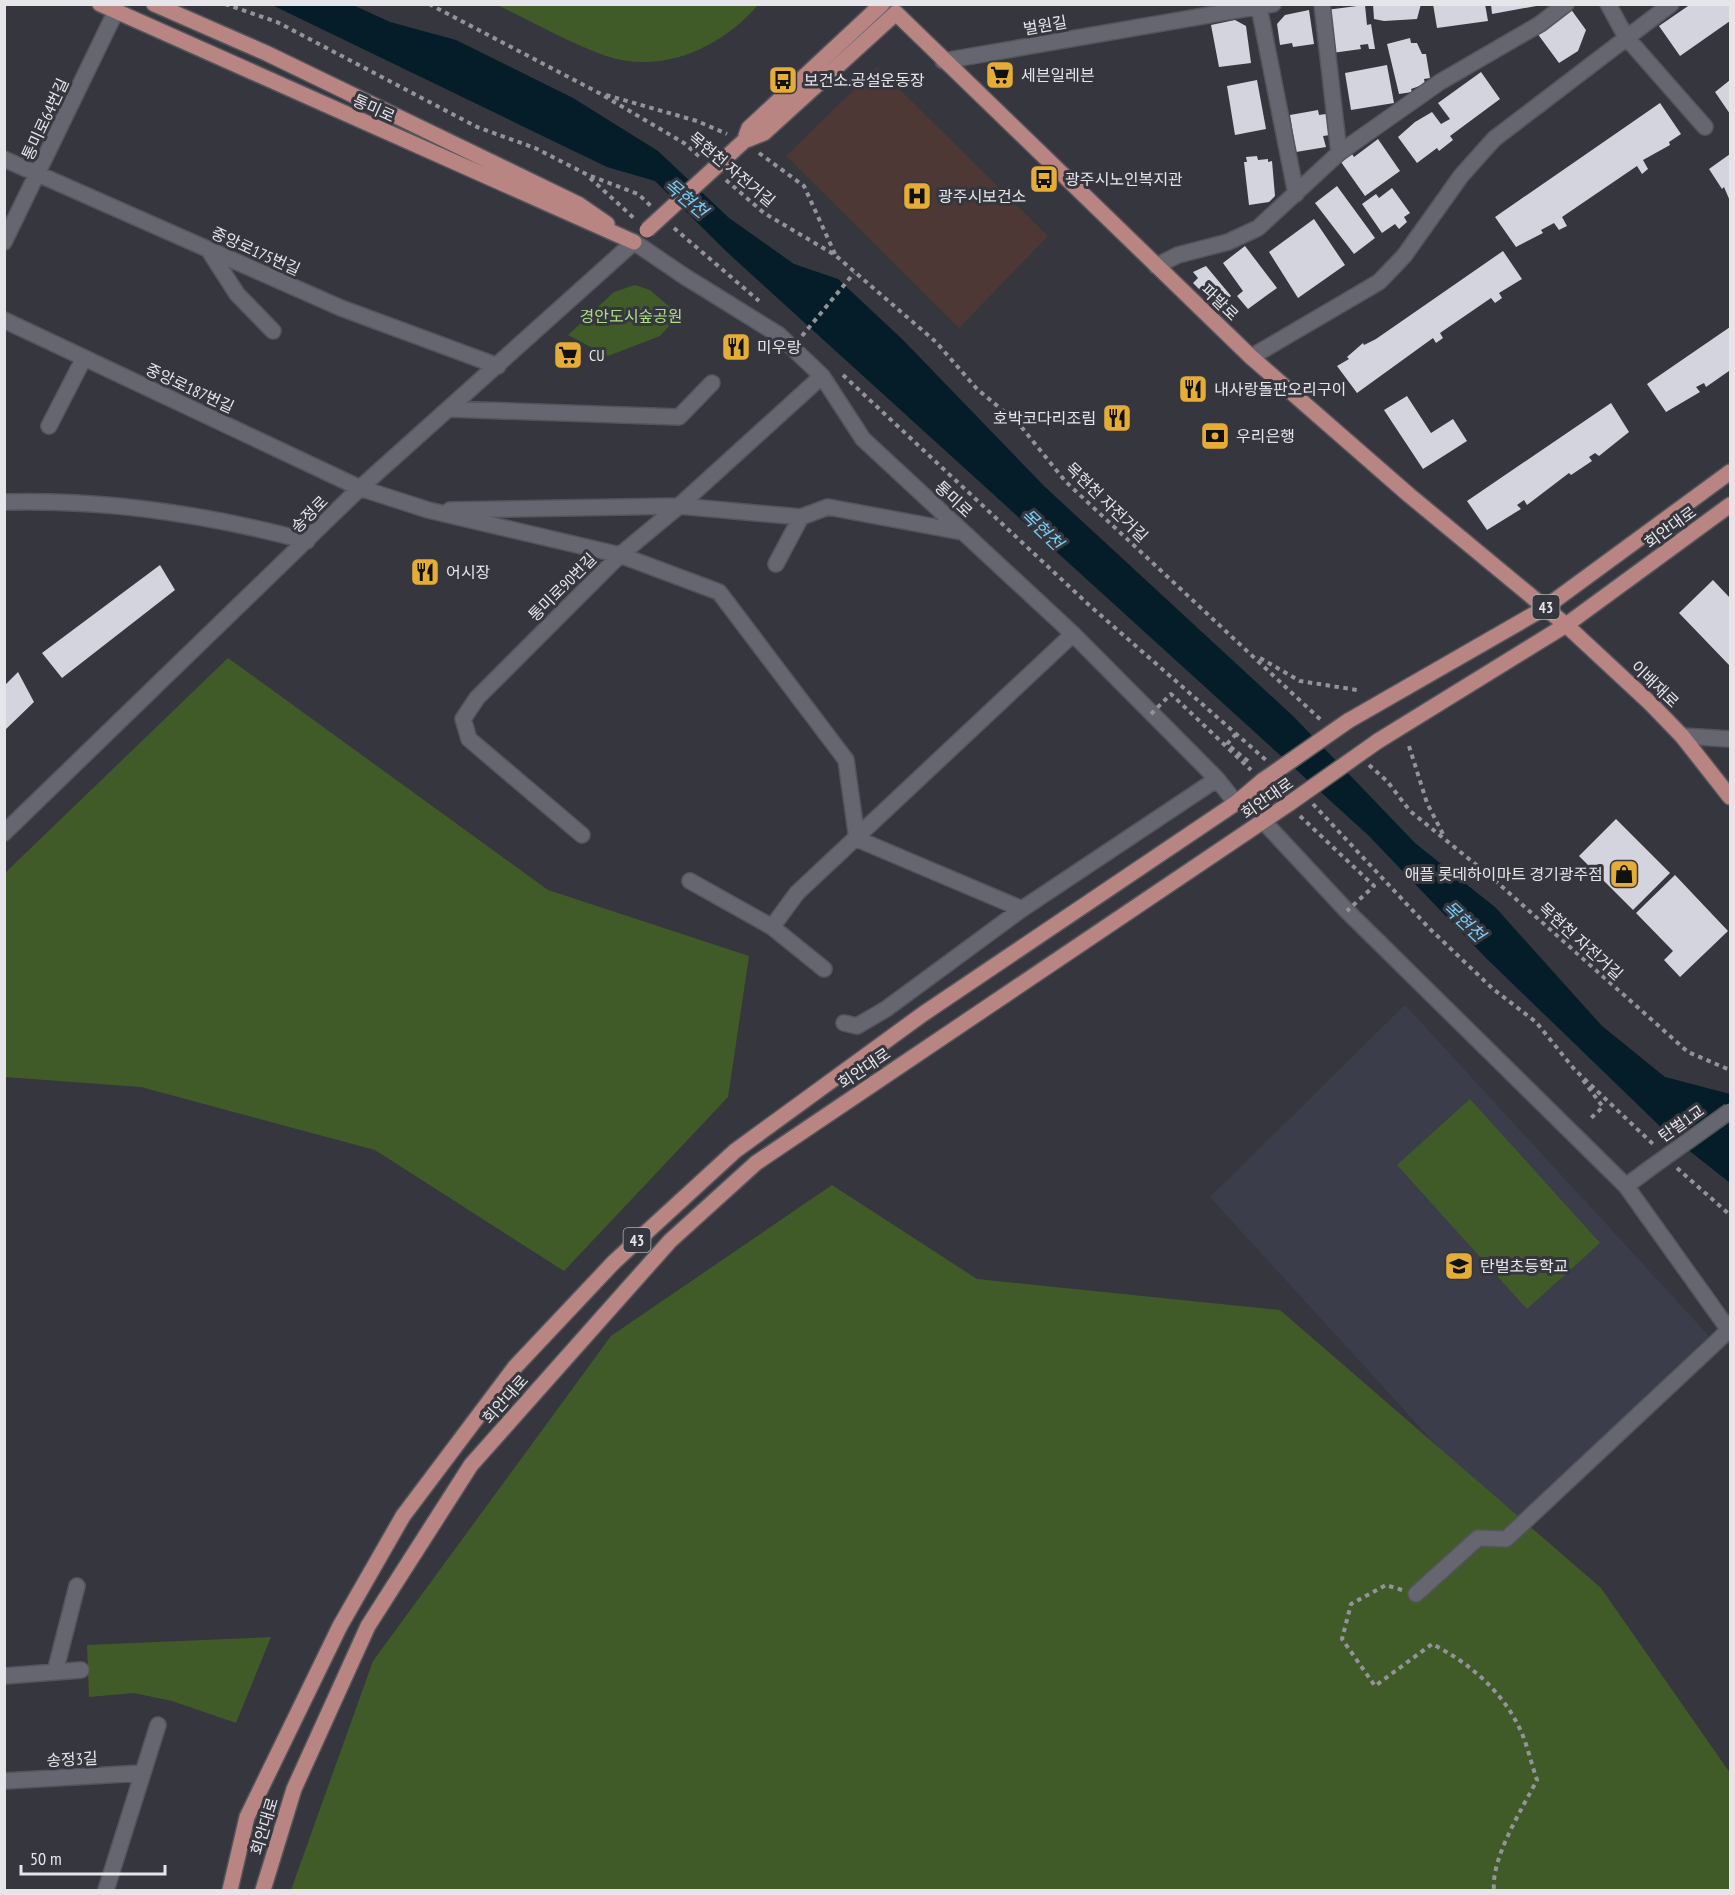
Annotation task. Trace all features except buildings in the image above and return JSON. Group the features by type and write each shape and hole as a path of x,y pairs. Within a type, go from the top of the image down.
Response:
{"main road":[{"name":"통미로","path":"100,4 634,242"},
{"name":"통미로","path":"154,4 266,53 578,204 634,242"},
{"name":"송정로","path":"634,242 748,139 748,128 889,8"},
{"name":"파발로","path":"889,8 1251,357 1543,609"},
{"name":"회안대로","path":"230,1890 247,1817 340,1626 403,1516 515,1367 614,1262 735,1150 923,1014 1236,803 1262,781 1347,721 1543,609 1731,472"},
{"name":"회안대로","path":"263,1890 294,1789 368,1626 471,1465 670,1241 756,1163 1140,903 1264,822 1378,741 1566,626 1731,505"},
{"name":"이배재로","path":"1543,609 1566,626 1650,703 1682,736 1731,797"}],"street":[{"path":"1322,4 1339,153"},
{"path":"1156,266 1178,255 1228,242 1258,228 1339,153 1440,82 1540,24 1566,4"},
{"path":"1608,4 1626,37 1705,127"},
{"path":"1251,357 1379,282 1404,256 1461,176 1494,139 1671,4"},
{"name":"벌원길","path":"943,61 1266,6 1296,194"},
{"name":"통미로64번길","path":"4,242 39,174 116,11"},
{"name":"중앙로175번길","path":"4,159 341,308 498,366"},
{"name":"송정로","path":"4,833 360,488 634,242"},
{"name":"통미로","path":"634,242 779,335 822,376 863,439 1073,634 1217,778 1236,803"},
{"path":"208,249 237,294 273,331"},
{"name":"중앙로187번길","path":"4,320 360,488 428,510"},
{"path":"49,426 84,358"},
{"name":"통미로90번길","path":"582,835 469,739 463,719 477,698 620,555 679,506 822,376"},
{"path":"449,409 679,417 712,384"},
{"path":"4,502 34,501 131,509 252,526 307,541"},
{"path":"428,510 679,506 801,517 828,507 962,532"},
{"path":"428,510 620,555 718,592 846,760 857,839"},
{"path":"776,564 801,517"},
{"path":"772,927 797,893 1073,634"},
{"path":"1682,736 1731,739"},
{"path":"844,1023 857,1026 886,1009 1022,909 1217,778"},
{"path":"1264,822 1347,911 1626,1186 1729,1330 1506,1539 1478,1538 1416,1594"},
{"path":"857,839 1022,909"},
{"path":"690,881 772,927 825,969"},
{"name":"탄벌1교","path":"1626,1186 1731,1111"},
{"path":"55,1672 77,1587"},
{"path":"4,1676 81,1670"},
{"path":"106,1890 158,1725"},
{"name":"송정3길","path":"4,1781 142,1773"}],"path":[{"name":"목현천 자전거길","path":"429,4 599,93 684,143 711,166"},
{"path":"599,93 697,121 748,139 804,186 835,255"},
{"name":"목현천 자전거길","path":"720,174 764,213 835,255 936,342 977,389 1018,424 1066,482 1330,728"},
{"path":"588,175 647,230"},
{"path":"802,336 854,273"},
{"path":"1253,654 1300,681 1357,690"},
{"path":"1236,734 1227,744 1249,762"},
{"path":"1409,746 1427,803 1446,840"},
{"name":"목현천 자전거길","path":"1363,758 1387,781 1410,811 1688,1052 1705,1062 1731,1070"},
{"path":"1575,1070 1603,1107 1591,1118"},
{"path":"1416,1594 1386,1586 1351,1604 1342,1639 1375,1686 1432,1644 1448,1652 1485,1679 1519,1726 1537,1780 1514,1824 1493,1879 1494,1890"}],"shaded area":[{"name":"광주시보건소","path":"877,67 1048,236 959,328 786,156"},
{"name":"탄벌초등학교","path":"1405,1005 1709,1336 1510,1526 1210,1197"}],"green space":[{"path":"758,4 743,20 709,45 670,59 649,62 627,61 592,51 497,5"},
{"name":"경안도시숲공원","path":"635,285 650,290 679,315 660,336 608,356 568,335 614,292"},
{"path":"228,658 548,890 749,956 728,1097 564,1271 375,1150 141,1087 5,1077 5,873"},
{"path":"1470,1099 1600,1243 1527,1309 1397,1165"},
{"path":"832,1185 977,1279 1280,1310 1601,1588 1730,1773 1730,1890 291,1890 373,1661 611,1336"},
{"path":"271,1637 236,1723 172,1701 134,1693 89,1697 87,1645"}],"water":[{"name":"목현천","path":"272,5 353,5 390,22 456,40 573,98 658,151 729,218 794,264 838,279 903,340 1044,486 1294,717 1415,843 1496,908 1602,1026 1665,1077 1730,1094 1730,1183 1667,1133 1486,958 1368,835 728,253 655,181 607,167"}],"place":[{"name":"세븐일레븐","path":"1000,75"},
{"name":"보건소.공설운동장","path":"783,80"},
{"name":"광주시노인복지관","path":"1044,179"},
{"name":"광주시보건소","path":"917,196"},
{"name":"미우랑","path":"736,347"},
{"name":"CU","path":"568,355"},
{"name":"내사랑돌판오리구이","path":"1193,389"},
{"name":"호박코다리조림","path":"1117,418"},
{"name":"우리은행","path":"1215,436"},
{"name":"어시장","path":"425,572"},
{"name":"애플 롯데하이마트 경기광주점","path":"1624,874"},
{"name":"탄벌초등학교","path":"1459,1266"}]}
